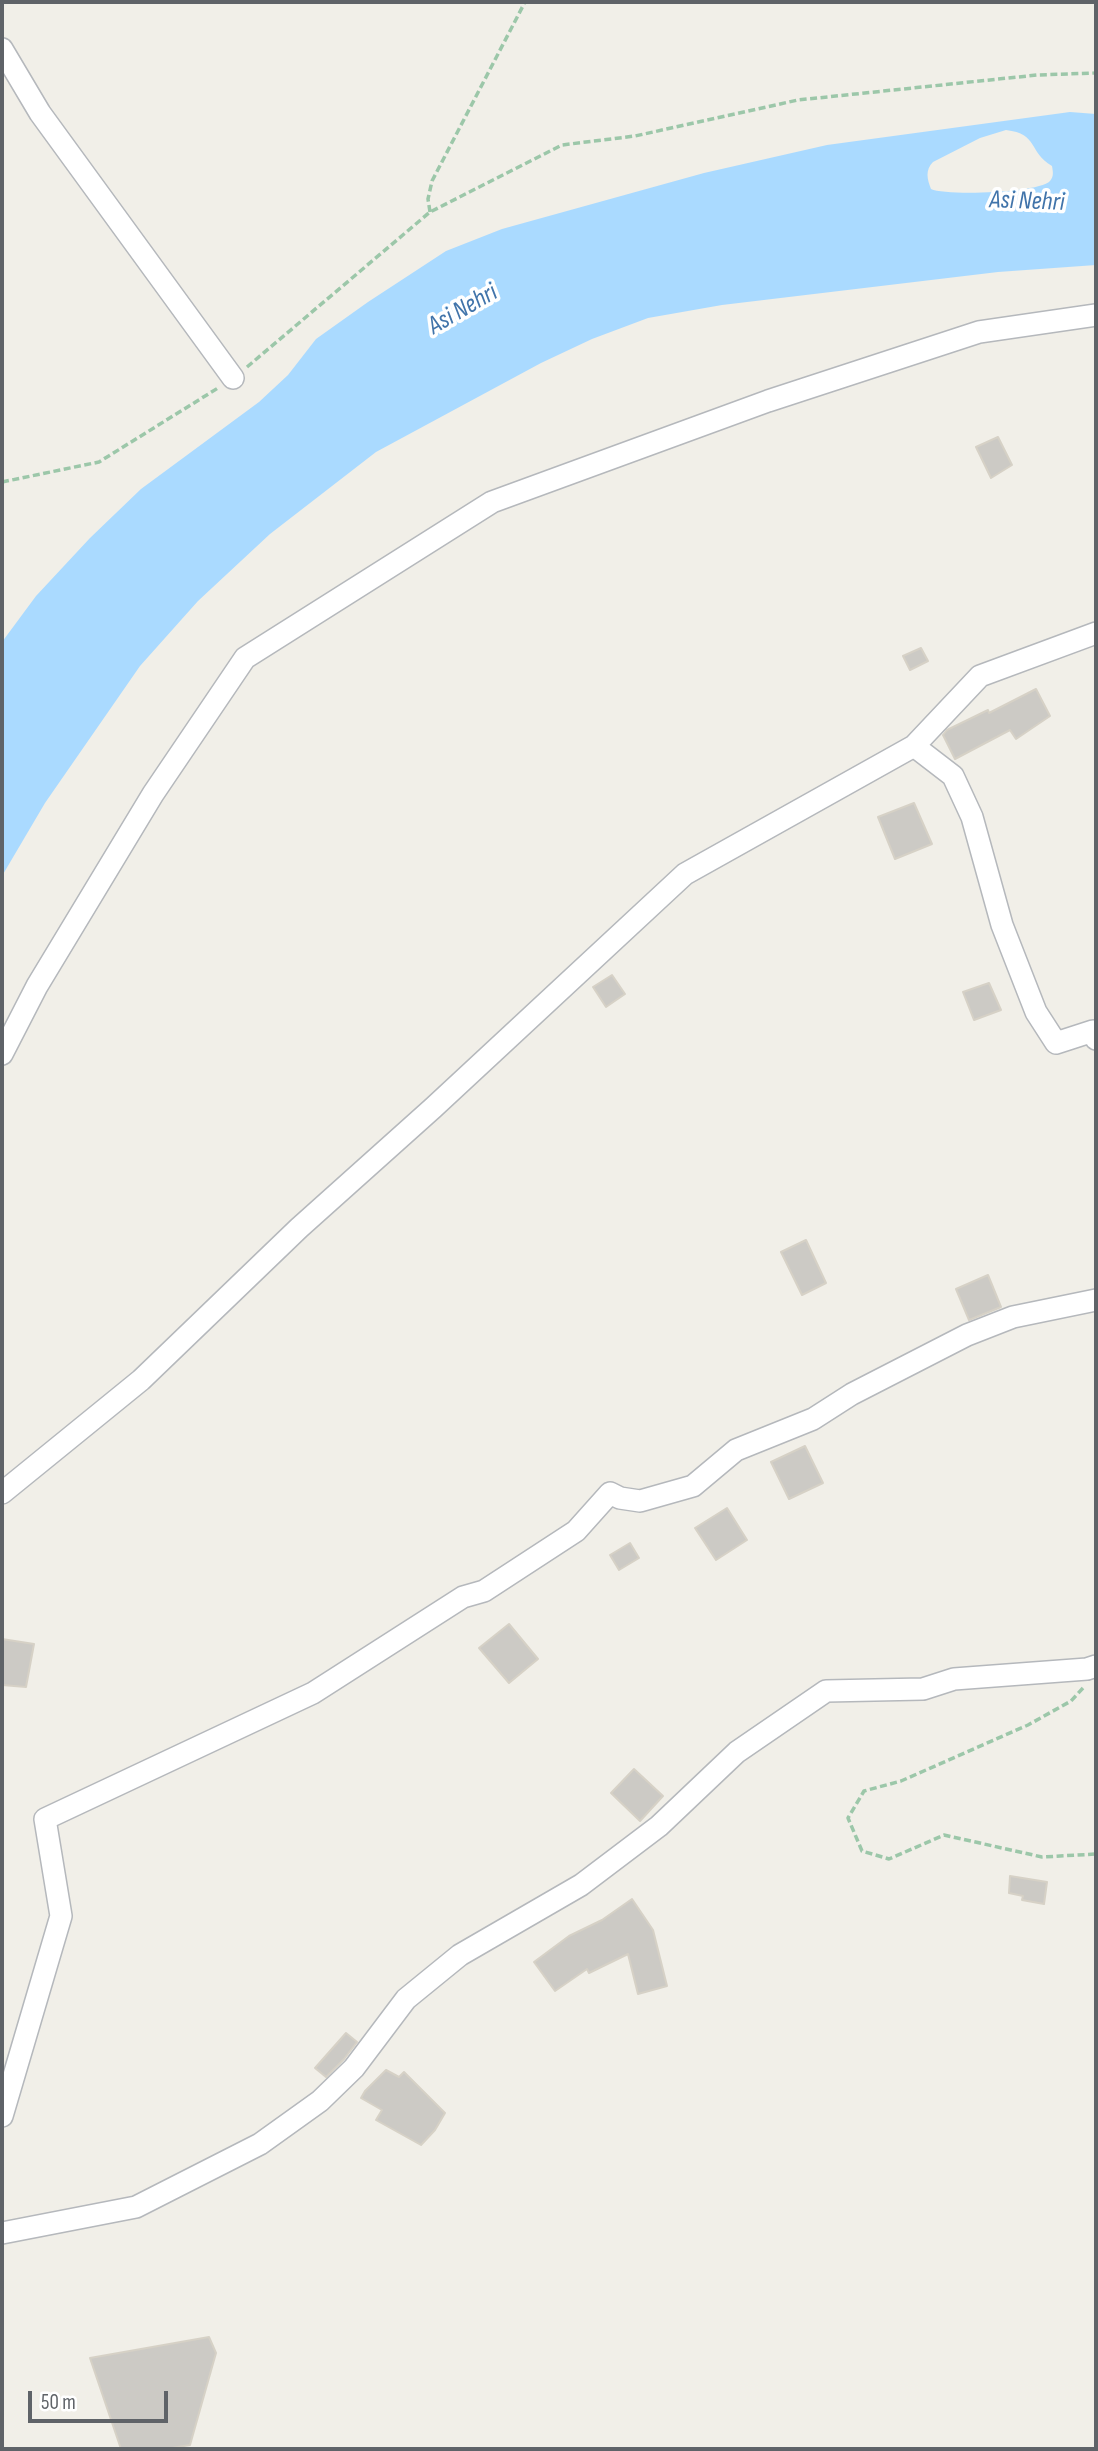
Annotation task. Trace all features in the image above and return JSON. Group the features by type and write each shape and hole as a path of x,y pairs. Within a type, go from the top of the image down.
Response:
{"street":[{"path":"2,49 40,113 233,378"},
{"path":"2,1054 37,986 153,793 245,658 492,502 768,401 979,332 1096,315"},
{"path":"2,1493 141,1380 299,1228 433,1108 685,874 914,746 980,676 1096,633"},
{"path":"914,746 953,776 972,817 1002,925 1036,1012 1056,1043 1093,1031 1096,1039"},
{"path":"2,2116 61,1916 45,1819 313,1693 463,1597 484,1591 576,1531 610,1493 620,1498 640,1500 693,1486 736,1450 813,1419 852,1394 967,1335 1013,1317 1096,1300"},
{"path":"2,2233 135,2207 260,2144 320,2101 355,2068 406,1999 460,1955 581,1885 659,1826 737,1752 825,1691 923,1689 954,1679 1092,1668"}],"path":[{"path":"430,212 428,199 432,181 525,2"},
{"path":"2,482 99,462 233,378 430,212 562,145 635,136 798,100 1037,75 1096,73"},
{"path":"1092,1668 1082,1691 1071,1701 1028,1725 901,1781 864,1791 848,1818 862,1851 889,1859 944,1835 1042,1857 1096,1854"}],"water":[{"name":"Asi Nehri","path":"1070,112 1096,114 1096,265 998,272 722,305 648,318 592,339 541,363 376,452 270,534 198,601 140,666 45,803 2,876 2,642 36,596 141,489 259,402 288,375 316,339 446,251 502,229 704,173 827,145","holes":["1006,130 1029,139 1044,161 1052,166 1053,176 1050,181 1011,191 954,192 931,189 928,175 933,162 980,138"]}],"building":[{"path":"998,437 1012,465 991,478 976,447"},
{"path":"921,648 928,661 910,670 903,656"},
{"path":"1036,689 1050,716 1016,739 1010,730 955,759 943,735 947,730 988,710 989,713"},
{"path":"914,803 932,844 895,859 878,817"},
{"path":"612,975 625,994 606,1007 593,987"},
{"path":"989,983 1001,1010 974,1020 963,992"},
{"path":"806,1240 826,1283 802,1295 781,1252"},
{"path":"988,1275 1001,1307 969,1320 956,1289"},
{"path":"805,1446 823,1483 789,1499 771,1462"},
{"path":"727,1508 747,1540 716,1560 695,1528"},
{"path":"630,1543 639,1558 619,1570 610,1555"},
{"path":"509,1624 538,1659 509,1683 479,1648"},
{"path":"2,1639 34,1644 26,1687 2,1685"},
{"path":"634,1769 663,1796 640,1821 611,1793"},
{"path":"1010,1876 1047,1882 1044,1904 1022,1900 1023,1896 1009,1893"},
{"path":"632,1899 653,1930 667,1986 638,1994 628,1954 589,1973 587,1969 555,1991 534,1962 569,1936 602,1920"},
{"path":"346,2033 357,2042 326,2077 315,2068"},
{"path":"386,2070 399,2077 404,2072 445,2113 435,2130 421,2145 376,2120 382,2110 361,2098"},
{"path":"209,2337 216,2353 190,2445 166,2449 121,2449 90,2358"}]}
